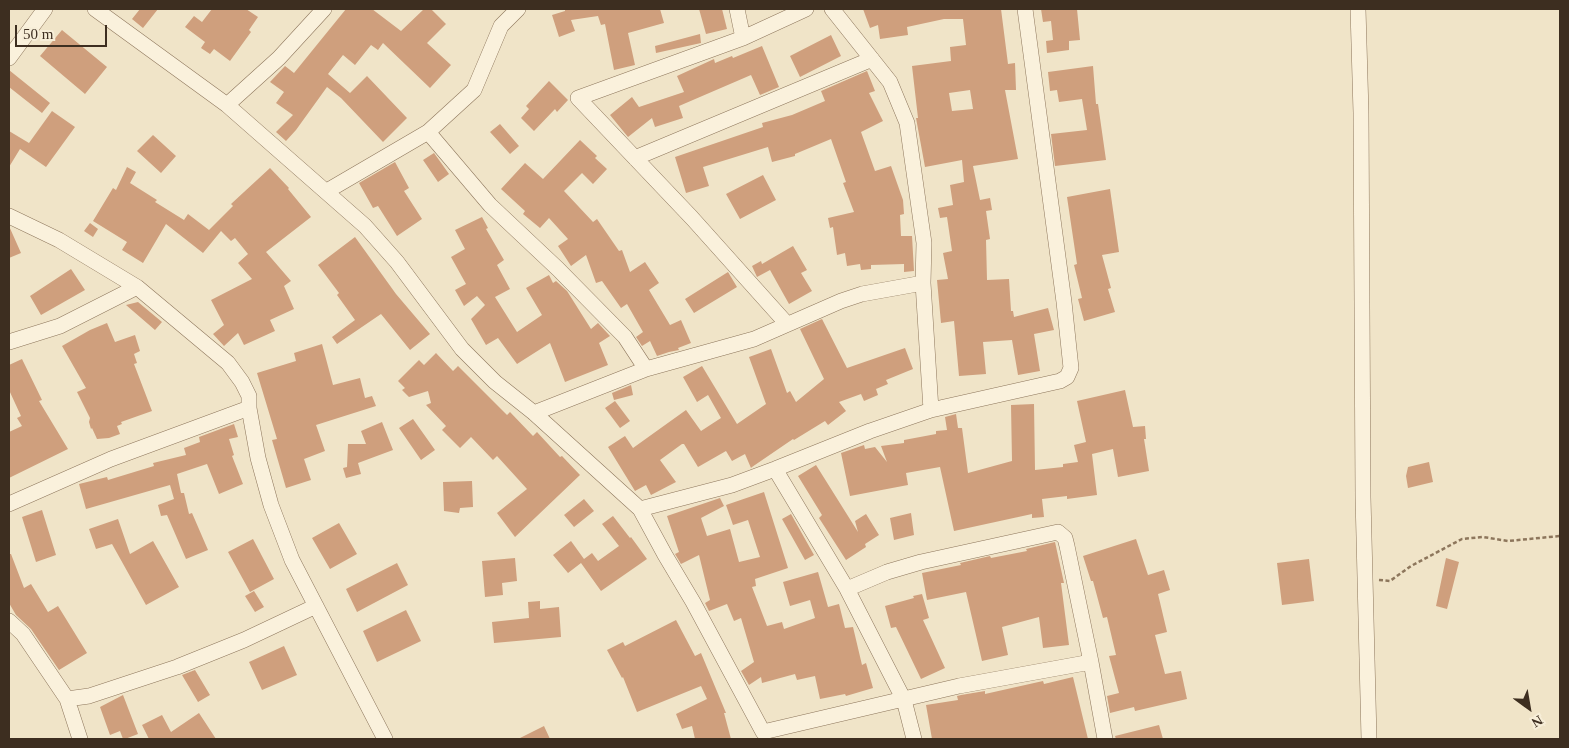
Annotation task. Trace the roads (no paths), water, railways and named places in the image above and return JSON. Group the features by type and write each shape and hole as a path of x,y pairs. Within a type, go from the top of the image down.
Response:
{"street":[{"path":"9,58 45,9"},
{"path":"95,9 227,105 366,226 397,262 462,349 495,382 534,413 640,509 763,732 958,686 1091,662"},
{"path":"327,191 428,132 474,90 501,26 518,9"},
{"path":"737,9 743,38"},
{"path":"787,324 692,218 578,98 743,38 806,9"},
{"path":"832,9 890,82 907,123 924,243 923,283 931,410"},
{"path":"640,509 732,485 775,470 870,431 931,410 1060,382 1067,377 1071,368 1064,302 1024,9"},
{"path":"1358,9 1361,113 1363,497 1369,739"},
{"path":"227,105 279,58 316,12"},
{"path":"635,158 872,59"},
{"path":"428,132 490,205 558,269 625,337 646,369"},
{"path":"9,216 59,240 137,287 228,363 242,382 249,396 248,408 258,458 271,505 292,560 385,739"},
{"path":"534,413 646,369 754,339 862,294 923,283"},
{"path":"9,342 60,326 137,287"},
{"path":"9,504 111,459 248,408"},
{"path":"775,470 847,589 904,700 914,739"},
{"path":"847,589 887,572 921,562 1058,532 1065,538 1067,546 1105,739"},
{"path":"67,699 97,694 177,667 244,640 316,606"},
{"path":"9,621 23,634 67,699 80,739"}]}
